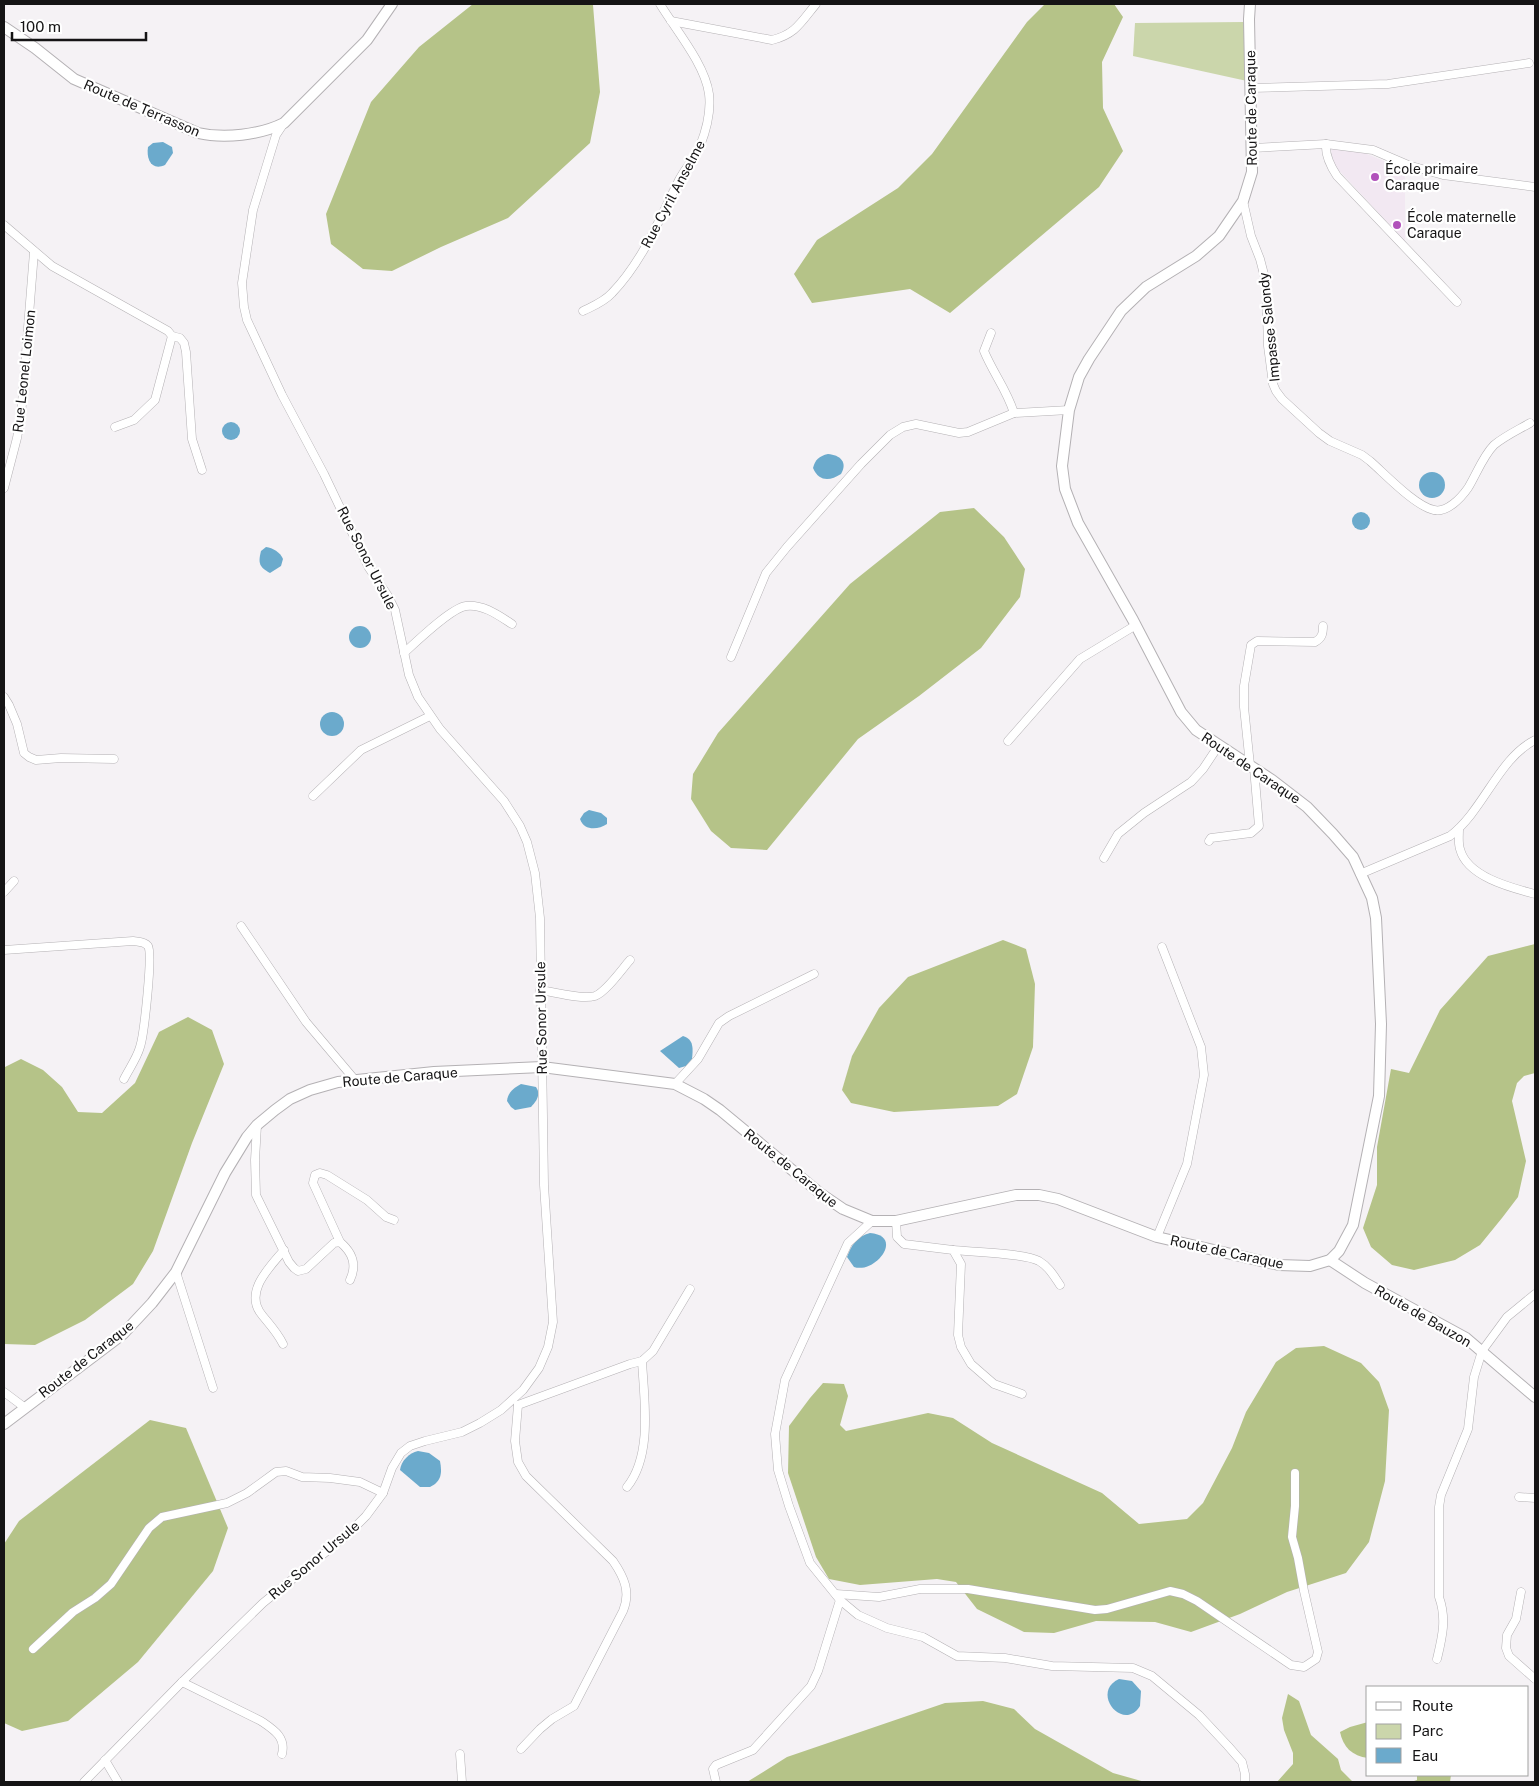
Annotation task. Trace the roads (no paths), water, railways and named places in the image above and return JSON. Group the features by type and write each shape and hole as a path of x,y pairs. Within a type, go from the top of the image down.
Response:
{"street":[{"name":"Route de Terrasson","path":"4,28 36,48 74,79 198,133 211,136 229,136 272,129 284,123 367,40 392,4"},
{"name":"Rue Cyril Anselme","path":"583,312 610,296 629,273 651,236 680,178 699,149 703,137 709,103 707,85 694,54 660,4"},
{"path":"671,20 772,40 786,36 798,27 816,4"},
{"name":"Route de Caraque","path":"4,1424 123,1334 152,1303 176,1272 225,1173 247,1137 257,1125 290,1099 325,1085 355,1080 434,1072 542,1067 674,1084 704,1099 720,1110 821,1194 843,1209 872,1221 896,1221 1001,1197 1039,1195 1058,1199 1157,1237 1279,1264 1310,1266 1330,1260 1340,1251 1353,1225 1379,1096 1381,1024 1376,918 1372,898 1353,857 1307,807 1252,766 1196,730 1181,712 1136,626 1078,523 1065,489 1062,466 1070,410 1079,378 1089,359 1121,311 1146,287 1196,256 1219,236 1244,201 1252,172 1253,148 1250,4"},
{"path":"1251,88 1388,84 1529,64"},
{"name":"Rue Sonor Ursule","path":"84,1782 263,1603 348,1534 366,1516 383,1493 392,1468 401,1454 410,1446 462,1432 515,1403 539,1368 548,1347 553,1322 544,1185 539,906 535,873 527,842 520,826 504,801 440,729 430,716 413,686 408,675 395,610 369,568 324,474 282,395 247,320 242,283 253,210 276,136 284,123"},
{"path":"1326,144 1332,169 1337,176 1457,302"},
{"path":"1253,148 1326,144 1372,150 1408,165 1443,175 1535,187"},
{"name":"Impasse Salondy","path":"1244,201 1251,236 1266,282 1268,346 1273,384 1282,398 1319,433 1330,441 1362,455 1414,500 1434,510 1441,510 1448,508 1456,502 1466,490 1493,446 1530,423"},
{"path":"4,226 52,266 168,330 172,336 180,338 184,343 186,352 192,439 202,470"},
{"name":"Rue Leonel Loimon","path":"4,488 21,416 34,252"},
{"path":"991,334 984,351 990,367 1004,387 1014,413"},
{"path":"115,427 134,420 154,400 172,336"},
{"path":"731,657 766,574 787,547 861,464 890,435 903,427 916,424 959,433 968,432 1014,413 1070,410"},
{"path":"404,653 446,617 464,606 484,608 512,624"},
{"path":"1008,741 1080,659 1136,626"},
{"path":"1209,841 1212,838 1251,833 1260,826 1244,707 1244,686 1251,645 1257,641 1315,642 1320,639 1323,626"},
{"path":"4,697 17,724 24,753 29,757 36,760 61,758 114,759"},
{"path":"313,796 361,750 430,716"},
{"path":"1360,874 1442,840 1459,829 1514,758 1528,744 1535,740"},
{"path":"1104,858 1118,834 1144,813 1191,782 1203,769 1219,745"},
{"path":"1459,829 1460,850 1465,860 1478,872 1499,883 1535,894"},
{"path":"4,892 14,881"},
{"path":"241,926 306,1022 355,1080"},
{"path":"4,950 133,941 144,943 148,946 150,959 143,1036 140,1049 124,1079"},
{"path":"1157,1237 1187,1164 1204,1075 1201,1047 1162,947"},
{"path":"540,990 584,997 594,996 603,990 630,960"},
{"path":"674,1084 698,1059 719,1024 729,1016 814,974"},
{"path":"257,1125 256,1195 294,1268 298,1271 306,1269 334,1243 340,1242"},
{"path":"350,1280 355,1270 354,1265 346,1247 340,1242 313,1183 316,1175 320,1173 327,1175 366,1200 386,1217 394,1220"},
{"path":"872,1221 848,1244 784,1380 775,1434 778,1470 810,1562 838,1597 858,1615 887,1628 923,1637 957,1656 1005,1658 1052,1666 1133,1668 1152,1676 1199,1715 1228,1746 1242,1762 1245,1782"},
{"path":"896,1221 897,1237 904,1244 1036,1260 1049,1270 1060,1285"},
{"path":"283,1344 276,1330 260,1314 255,1298 262,1276 284,1250"},
{"path":"953,1250 961,1264 958,1335 961,1347 971,1364 994,1384 1022,1394"},
{"name":"Route de Bauzon","path":"1330,1260 1364,1283 1452,1329 1482,1351 1535,1397"},
{"path":"176,1272 213,1388"},
{"path":"521,1749 552,1718 574,1706 622,1611 626,1602 626,1590 622,1575 613,1561 526,1476 518,1462 515,1441 515,1403 642,1361 653,1351 690,1289"},
{"path":"1437,1659 1444,1621 1439,1598 1439,1507 1441,1495 1468,1429 1474,1377 1482,1351 1507,1317 1535,1294"},
{"path":"627,1486 637,1472 644,1434 646,1399 642,1361"},
{"path":"4,1392 24,1407"},
{"path":"32,1649 73,1612 95,1598 111,1584 149,1528 162,1517 227,1503 247,1493 276,1472 286,1472 302,1477 360,1482 383,1493"},
{"path":"838,1597 879,1597 920,1589 968,1589 1095,1610 1107,1609 1170,1591 1183,1594 1197,1601 1291,1665 1304,1666 1316,1659 1318,1652 1292,1537 1295,1506 1295,1473"},
{"path":"1520,1497 1535,1498"},
{"path":"1521,1592 1516,1620 1507,1635 1506,1648 1509,1656 1535,1678"},
{"path":"716,1782 713,1769 716,1765 753,1750 811,1686 818,1672 838,1597"},
{"path":"182,1682 261,1721 271,1728 281,1737 284,1746 282,1754"},
{"path":"460,1754 462,1782"},
{"path":"105,1760 118,1782"}],"water":[{"path":"163,142 172,147 173,153 165,165 157,167 149,160 148,147 153,143"},
{"path":"231,422 237,425 240,431 237,437 231,440 225,437 222,431 225,425"},
{"path":"828,454 842,460 844,466 841,474 825,479 818,476 813,468 818,459"},
{"path":"1432,472 1441,476 1445,485 1441,494 1432,498 1423,494 1419,485 1423,476"},
{"path":"1361,512 1367,515 1370,521 1367,527 1361,530 1355,527 1352,521 1355,515"},
{"path":"266,547 276,551 283,559 281,566 270,573 262,567 260,562 261,551"},
{"path":"360,626 368,629 371,637 368,645 360,648 352,645 349,637 352,629"},
{"path":"332,712 337,713 343,719 343,729 337,735 332,736 327,735 321,729 320,724 321,719 327,713"},
{"path":"589,810 601,813 607,818 607,824 596,828 585,826 580,819"},
{"path":"683,1036 687,1037 691,1042 692,1059 686,1066 679,1068 660,1051"},
{"path":"521,1084 536,1087 538,1097 531,1107 515,1110 507,1101 512,1091"},
{"path":"870,1233 880,1236 885,1241 886,1247 883,1254 870,1265 862,1268 854,1267 847,1257 858,1239"},
{"path":"418,1451 429,1453 440,1461 439,1479 430,1487 420,1487 400,1470 406,1458"},
{"path":"1119,1679 1132,1681 1141,1691 1140,1706 1133,1713 1125,1715 1118,1713 1112,1708 1108,1700 1108,1692 1111,1685"}],"place":[{"name":"École primaire Caraque","path":"1375,177"},
{"name":"École maternelle Caraque","path":"1397,225"}]}
